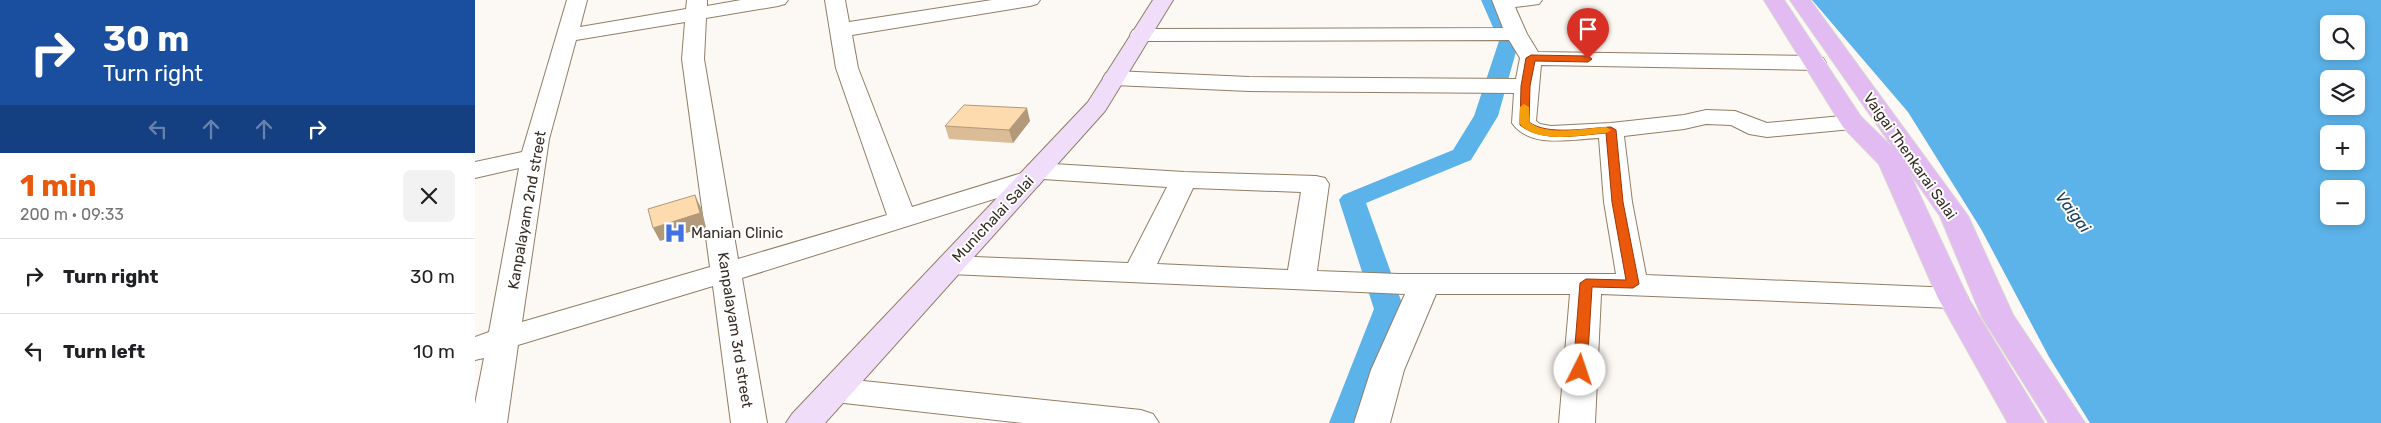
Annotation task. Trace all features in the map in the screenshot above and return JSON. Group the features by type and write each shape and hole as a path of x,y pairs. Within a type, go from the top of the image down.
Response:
{"main road":[{"name":"Munichalai Salai","path":"804,423 1097,106 1163,0"},
{"name":"Vaigai Thenkarai Salai","path":"1773,0 1852,122 1891,161 1953,298 2027,423"},
{"name":"Vaigai Thenkarai Salai","path":"1800,0 1954,216 1998,317 2067,423"}],"street":[{"name":"Kanpalayam 2nd street","path":"489,423 537,139 577,0"},
{"path":"567,35 697,7 778,0"},
{"path":"835,0 847,68 902,218"},
{"path":"841,30 962,5 1030,0"},
{"path":"1531,58 1516,34 1502,0 1532,0"},
{"name":"Kanpalayam 3rd street","path":"697,7 693,59 749,423"},
{"path":"1141,35 1516,34"},
{"path":"1531,58 1815,63"},
{"path":"1531,58 1517,87 1524,123 1533,130 1551,133 1611,130 1684,122 1706,117 1735,118 1758,129 1767,130 1852,122"},
{"path":"1114,78 1249,84 1517,87"},
{"path":"1611,130 1618,202 1633,284"},
{"path":"475,170 535,157"},
{"path":"475,349 504,338 726,273 1033,175 1316,184 1301,280"},
{"path":"1137,274 1184,180"},
{"path":"950,265 1363,283 1633,284 1953,298"},
{"path":"1577,423 1586,283"},
{"path":"1373,423 1375,408 1390,364 1412,284"},
{"path":"835,390 1141,423"}],"water":[{"name":"Vaigai","path":"1812,0 2381,0 2381,423 2090,423 2049,357 1981,229 1908,112"}],"building":[{"path":"964,105 1027,108 1009,130 945,126"},
{"path":"695,195 700,213 653,228 648,209"}],"waterway":[{"path":"1346,423 1389,309 1352,200 1462,155 1486,116 1509,41 1491,0"}],"slow traffic":[{"path":"1524,107 1524,123 1533,130 1551,133 1606,130"}],"place":[{"name":"Manian Clinic","path":"675,233"}],"route":[{"path":"1580,370 1586,283 1633,284 1618,202 1611,130 1551,133 1533,130 1524,123 1525,86 1531,58 1588,59"}]}
